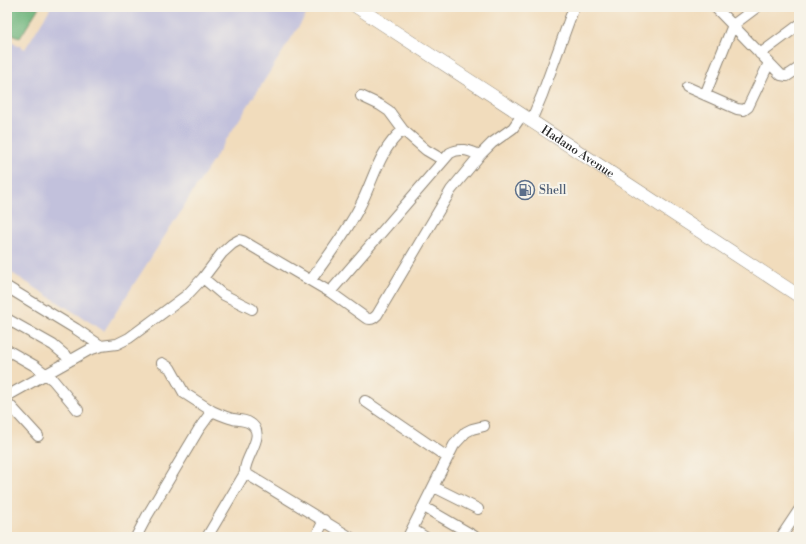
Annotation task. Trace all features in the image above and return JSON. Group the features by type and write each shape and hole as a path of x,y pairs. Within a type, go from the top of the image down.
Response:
{"main road":[{"name":"Hadano Avenue","path":"357,7 799,296"}],"street":[{"path":"7,396 89,350 101,346 117,344 129,338 187,295 203,278 222,253 239,240 311,280 369,320 372,319 377,315 451,190 492,143 526,118 542,96 574,7"},
{"path":"715,7 784,77 799,68"},
{"path":"705,94 733,25 758,7"},
{"path":"760,54 799,25"},
{"path":"686,87 737,109 744,110 748,107 769,63"},
{"path":"361,96 389,111 403,130 426,150 443,160"},
{"path":"311,280 335,247 354,217 386,149 403,130"},
{"path":"330,292 450,153 460,149 480,155"},
{"path":"203,278 222,294 252,309"},
{"path":"7,287 101,346"},
{"path":"7,319 53,345 71,360"},
{"path":"7,350 46,374 58,385 78,410"},
{"path":"162,363 170,368 184,393 212,411 226,417 247,422 256,431 257,437 246,461 245,473 207,537"},
{"path":"365,401 447,457"},
{"path":"7,402 38,436"},
{"path":"136,537 199,429 212,411"},
{"path":"425,537 410,533 434,487 447,457 461,437 472,429 484,426"},
{"path":"245,473 350,537"},
{"path":"434,487 478,509"},
{"path":"424,507 474,536"},
{"path":"781,537 795,524 799,510"},
{"path":"316,537 324,520"}],"shaded area":[{"path":"51,7 299,7 308,12 104,331 7,270 7,39 25,49"}],"green space":[{"path":"7,7 39,7 20,38 7,31"}],"place":[{"name":"Shell","path":"525,190"}]}
